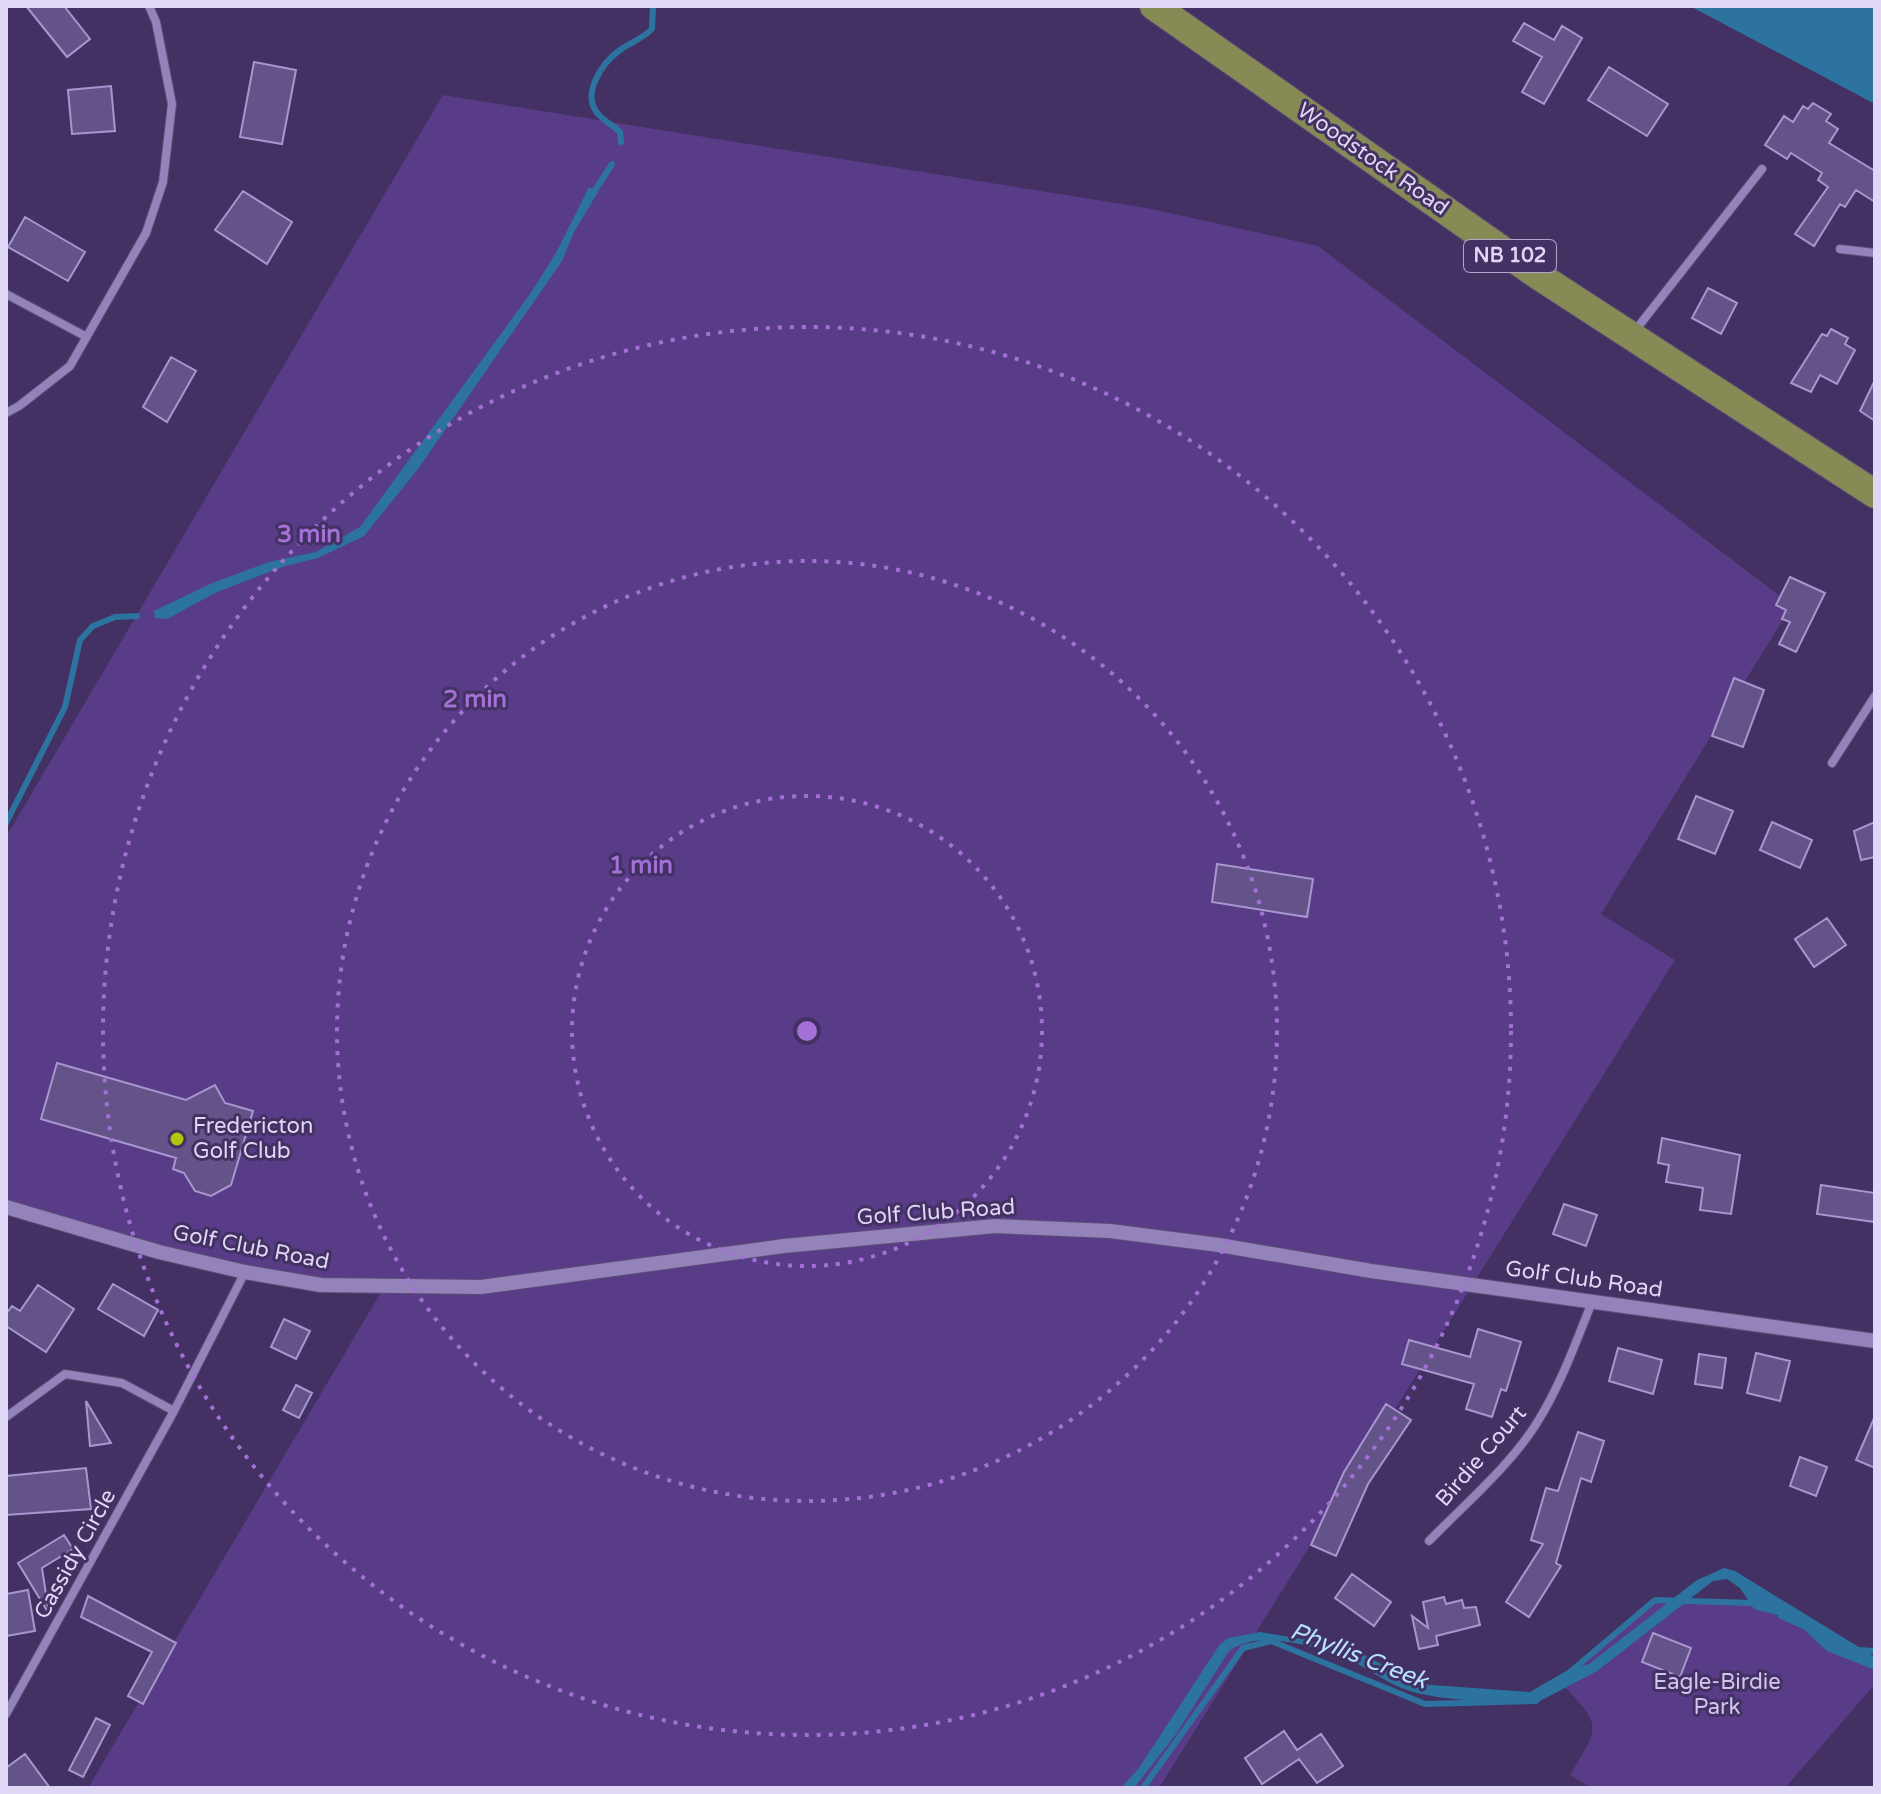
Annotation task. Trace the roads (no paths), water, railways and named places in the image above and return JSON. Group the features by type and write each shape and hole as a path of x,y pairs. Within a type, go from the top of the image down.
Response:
{"main road":[{"name":"Woodstock Road","path":"1154,6 1539,276 1875,494"}],"street":[{"path":"6,413 70,366 146,233 163,182 172,104 156,22 149,6"},
{"path":"1631,336 1762,169"},
{"path":"1840,249 1875,253"},
{"path":"6,294 85,336"},
{"path":"1832,763 1875,696"},
{"name":"Golf Club Road","path":"6,1207 245,1272 321,1285 481,1287 784,1246 995,1226 1110,1231 1209,1243 1371,1271 1875,1341"},
{"name":"Cassidy Circle","path":"6,1714 174,1411 245,1272"},
{"name":"Birdie Court","path":"1429,1541 1538,1423 1573,1351 1592,1302"},
{"path":"6,1417 65,1374 122,1383 174,1411"}],"water":[{"path":"1690,6 1875,6 1875,104"},
{"path":"589,187 598,192 574,232 562,261 418,469 364,536 318,558 285,566 217,592 167,619 155,618 154,611 210,584 269,562 316,552 360,527 530,294 556,253"},
{"path":"1724,1568 1735,1571 1875,1657 1875,1670 1827,1651 1793,1619 1754,1609 1740,1588 1727,1579 1713,1581 1597,1671 1544,1699 1528,1703 1424,1695 1401,1688 1331,1653 1301,1644 1254,1641 1229,1651 1176,1734 1134,1788 1121,1788 1139,1768 1220,1644 1229,1638 1260,1632 1327,1643 1363,1654 1418,1684 1530,1692 1566,1671 1589,1664 1697,1580"}],"waterway":[{"path":"621,142 620,132 594,108 592,90 606,63 652,29 653,6"},
{"path":"592,195 612,164"},
{"path":"6,823 65,707 80,640 93,626 115,617 137,616"},
{"name":"Phyllis Creek","path":"1570,1672 1655,1600 1753,1603"},
{"name":"Phyllis Creek","path":"1781,1616 1804,1626"},
{"name":"Phyllis Creek","path":"1143,1788 1243,1648 1271,1641 1425,1704 1536,1701 1540,1697"},
{"name":"Phyllis Creek","path":"1858,1650 1875,1651"}],"place":[{"name":"Fredericton Golf Club","path":"177,1139"}],"park label":[{"name":"Eagle-Birdie Park","path":"1717,1694"}]}
